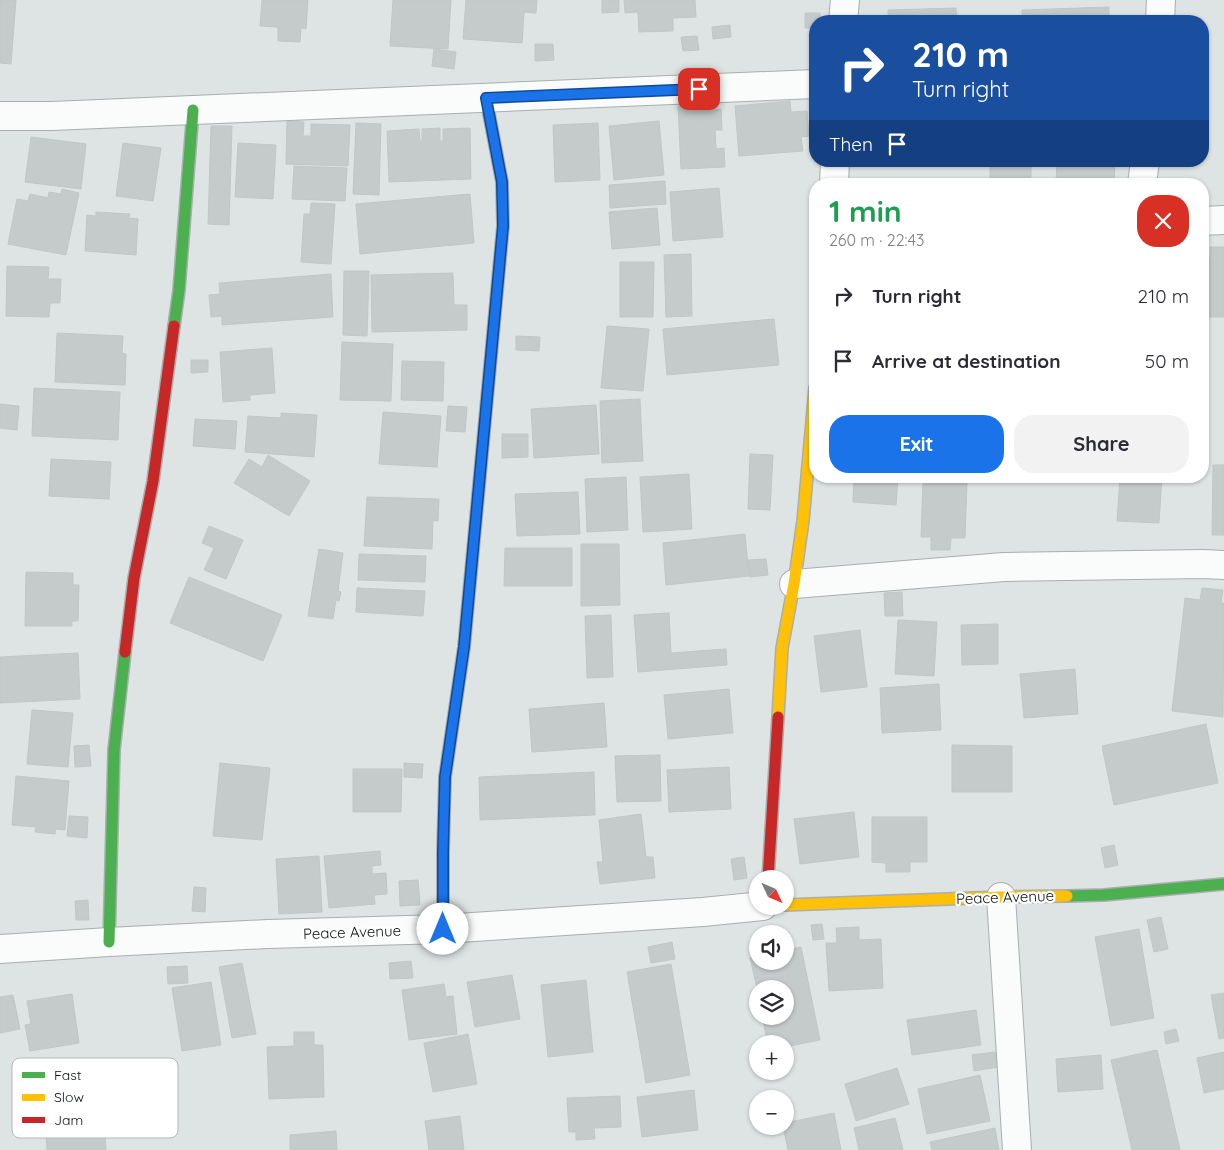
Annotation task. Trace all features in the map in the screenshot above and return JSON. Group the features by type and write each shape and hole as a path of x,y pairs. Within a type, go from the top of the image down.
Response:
{"street":[{"path":"844,15 845,0"},
{"path":"1160,15 1161,0"},
{"path":"0,116 52,116 809,84"},
{"path":"443,929 445,777 464,647 503,226 502,182 486,98"},
{"path":"109,942 114,750 134,578 153,481 179,290 193,110"},
{"path":"1209,221 1224,220"},
{"path":"769,870 782,648 803,521 809,454"},
{"path":"794,584 1004,567 1224,565"},
{"name":"Peace Avenue","path":"794,905 1104,895 1224,884"},
{"path":"1001,897 1017,1150"},
{"name":"Peace Avenue","path":"0,949 268,934 443,929 749,907"}],"building":[{"path":"0,0 16,0 11,64 0,63"},
{"path":"262,0 308,0 306,29 301,28 300,42 278,41 278,27 260,26"},
{"path":"393,0 451,0 448,49 390,46"},
{"path":"466,0 537,0 536,13 524,12 522,43 463,39"},
{"path":"602,0 619,0 619,12 602,13"},
{"path":"624,0 695,0 696,17 673,18 673,31 639,32 638,12 625,13"},
{"path":"1109,7 1109,15 1022,15 1022,10"},
{"path":"956,8 957,15 888,15 888,10"},
{"path":"805,13 820,13 820,15 809,15 809,28 805,28"},
{"path":"730,25 731,37 713,39 712,27"},
{"path":"697,36 699,50 683,51 681,37"},
{"path":"535,44 553,44 554,60 535,61"},
{"path":"434,49 456,52 454,69 432,66"},
{"path":"790,101 791,112 807,111 809,136 801,137 803,151 739,156 735,106"},
{"path":"714,104 714,110 721,109 722,130 715,130 716,149 724,148 725,167 681,169 678,106"},
{"path":"287,121 304,122 303,136 311,136 311,124 350,125 348,166 286,164"},
{"path":"659,121 664,175 614,180 609,126"},
{"path":"356,123 381,124 379,195 353,194"},
{"path":"598,123 600,180 555,182 553,125"},
{"path":"211,126 232,126 229,225 208,224"},
{"path":"440,128 440,141 443,141 443,129 470,128 471,179 389,182 387,131 419,129 420,142 422,141 422,129"},
{"path":"31,137 86,144 81,189 25,182"},
{"path":"123,143 161,148 153,201 116,196"},
{"path":"238,143 276,145 273,199 235,197"},
{"path":"294,166 347,168 345,201 292,199"},
{"path":"990,167 1031,167 1031,178 990,178"},
{"path":"1057,167 1115,167 1114,178 1056,178"},
{"path":"665,181 666,204 610,208 609,185"},
{"path":"719,188 723,237 673,241 670,192"},
{"path":"62,189 79,193 66,255 8,244 17,199 28,201 30,194 48,198 49,192 61,194"},
{"path":"470,194 474,243 360,254 356,204"},
{"path":"311,203 335,204 331,264 301,262 304,214 310,214"},
{"path":"657,208 660,245 612,249 609,212"},
{"path":"96,212 130,214 129,218 138,219 136,255 85,251 87,215 96,216"},
{"path":"1210,247 1224,247 1224,317 1209,317"},
{"path":"691,254 692,316 666,317 664,255"},
{"path":"620,262 654,262 653,317 620,317"},
{"path":"7,266 49,267 48,279 61,279 60,303 50,303 49,317 6,316"},
{"path":"344,271 369,271 367,336 343,335"},
{"path":"453,273 454,305 467,305 467,330 372,332 371,275"},
{"path":"331,274 333,317 222,325 222,316 211,317 209,295 220,294 219,283"},
{"path":"774,319 779,365 667,375 663,329"},
{"path":"607,326 649,329 643,391 601,388"},
{"path":"57,333 123,336 122,353 126,354 125,385 55,382"},
{"path":"516,336 540,337 539,351 516,350"},
{"path":"342,342 393,344 391,401 340,400"},
{"path":"272,348 275,393 250,395 250,400 223,402 220,352"},
{"path":"191,360 208,360 208,372 191,373"},
{"path":"402,361 444,362 443,401 401,400"},
{"path":"34,388 120,392 118,440 32,436"},
{"path":"640,399 643,461 602,463 600,401"},
{"path":"0,404 19,406 17,430 0,428"},
{"path":"596,405 599,454 534,458 531,409"},
{"path":"448,406 467,407 465,432 446,431"},
{"path":"383,412 441,416 437,467 379,464"},
{"path":"281,413 317,415 314,457 245,452 248,416 281,418"},
{"path":"195,419 237,421 235,449 193,446"},
{"path":"502,434 528,434 528,457 502,458"},
{"path":"750,454 773,455 770,510 748,509"},
{"path":"268,455 310,481 289,516 234,483 249,459 262,467"},
{"path":"51,459 111,462 109,499 49,496"},
{"path":"1213,465 1224,465 1224,535 1212,535"},
{"path":"689,474 692,529 643,532 640,477"},
{"path":"626,477 628,530 587,532 585,479"},
{"path":"854,483 898,483 896,505 853,502"},
{"path":"923,483 967,483 965,538 951,538 950,550 931,550 931,537 921,537"},
{"path":"1120,483 1162,483 1159,523 1117,521"},
{"path":"578,492 580,534 517,536 515,494"},
{"path":"367,497 439,499 438,521 433,520 432,549 364,546"},
{"path":"209,526 243,540 226,579 204,570 214,548 202,543"},
{"path":"745,534 749,576 666,585 663,543"},
{"path":"581,544 619,544 620,605 581,606"},
{"path":"505,548 572,548 572,586 504,586"},
{"path":"319,549 343,553 338,591 341,592 339,601 336,600 333,619 308,616"},
{"path":"359,554 426,556 425,582 358,580"},
{"path":"766,559 768,575 750,577 748,560"},
{"path":"26,572 73,573 73,585 79,585 78,621 72,621 72,626 25,626"},
{"path":"189,577 282,615 263,661 170,623"},
{"path":"357,588 425,591 423,616 356,612"},
{"path":"1202,588 1223,590 1221,603 1224,603 1223,717 1172,711 1185,598 1200,600"},
{"path":"902,592 903,616 885,616 884,593"},
{"path":"669,613 671,653 726,649 727,665 638,672 634,615"},
{"path":"611,615 613,677 587,678 585,616"},
{"path":"898,620 937,622 934,676 895,674"},
{"path":"998,624 998,664 962,665 961,625"},
{"path":"860,630 867,687 821,692 814,636"},
{"path":"78,653 80,699 0,703 0,657"},
{"path":"1075,669 1078,714 1024,718 1020,674"},
{"path":"939,684 941,730 882,733 880,688"},
{"path":"729,689 733,733 668,739 664,695"},
{"path":"604,703 607,747 532,752 529,709"},
{"path":"32,710 73,713 68,767 27,764"},
{"path":"1206,724 1218,783 1114,805 1102,746"},
{"path":"89,745 91,766 75,767 74,746"},
{"path":"952,745 1012,746 1012,792 952,792"},
{"path":"660,755 661,801 617,802 615,756"},
{"path":"220,763 270,768 262,840 213,836"},
{"path":"404,763 423,764 422,778 404,777"},
{"path":"729,767 731,809 669,812 667,770"},
{"path":"353,769 402,769 401,812 353,812"},
{"path":"594,772 595,815 480,820 479,777"},
{"path":"16,776 69,781 65,830 56,829 55,834 35,832 36,827 12,825"},
{"path":"854,812 859,857 800,864 794,819"},
{"path":"641,814 646,857 653,857 655,878 600,884 597,862 603,862 599,820"},
{"path":"69,816 88,817 87,838 67,836"},
{"path":"872,817 927,817 927,862 910,862 910,872 886,872 886,863 872,862"},
{"path":"1114,845 1118,865 1105,868 1101,848"},
{"path":"380,851 381,865 372,866 372,874 386,873 387,894 374,895 375,904 329,908 324,856"},
{"path":"319,856 322,912 279,914 276,859"},
{"path":"744,857 747,878 734,880 731,859"},
{"path":"418,880 420,905 400,906 399,881"},
{"path":"194,887 206,888 205,912 192,911"},
{"path":"88,900 89,920 76,920 75,901"},
{"path":"1161,917 1168,949 1154,952 1147,920"},
{"path":"822,924 824,939 813,940 811,925"},
{"path":"859,927 859,940 881,939 883,988 829,991 826,943 837,943 836,928"},
{"path":"1139,929 1154,1018 1111,1026 1095,937"},
{"path":"672,942 675,959 651,963 648,947"},
{"path":"801,947 820,1040 794,1045 794,1035 766,1035 764,1025 794,1025 794,980 755,980 753,970 794,970 794,948"},
{"path":"411,961 413,978 390,979 389,963"},
{"path":"242,963 256,1034 232,1038 219,967"},
{"path":"671,964 690,1075 646,1083 627,972"},
{"path":"187,966 188,983 168,984 167,967"},
{"path":"512,975 520,1019 475,1027 467,982"},
{"path":"586,980 593,1052 548,1057 541,985"},
{"path":"211,982 221,1045 182,1051 172,988"},
{"path":"444,984 446,997 453,996 457,1034 409,1040 402,990"},
{"path":"1224,993 1224,1038 1219,1039 1211,995"},
{"path":"72,994 79,1043 30,1051 25,1025 31,1024 27,1001"},
{"path":"13,995 20,1029 0,1033 0,997"},
{"path":"976,1010 981,1045 912,1055 907,1020"},
{"path":"1176,1029 1179,1041 1166,1044 1164,1032"},
{"path":"294,1032 314,1032 314,1045 323,1045 324,1097 269,1099 267,1047 294,1046"},
{"path":"468,1034 477,1084 433,1092 424,1043"},
{"path":"1157,1050 1180,1150 1132,1150 1111,1060"},
{"path":"995,1052 998,1067 974,1071 972,1055"},
{"path":"1224,1052 1224,1089 1204,1093 1197,1058"},
{"path":"1101,1055 1103,1089 1058,1092 1056,1059"},
{"path":"897,1068 909,1104 856,1121 845,1084"},
{"path":"980,1075 990,1121 927,1134 918,1089"},
{"path":"694,1090 698,1130 642,1137 637,1097"},
{"path":"620,1096 621,1127 594,1128 595,1139 576,1140 576,1132 569,1132 567,1098"},
{"path":"834,1113 841,1150 788,1150 785,1135 794,1135 794,1121"},
{"path":"460,1116 464,1150 429,1150 425,1121"},
{"path":"895,1118 903,1150 859,1150 854,1128"},
{"path":"995,1128 999,1150 932,1150 930,1142"},
{"path":"336,1131 337,1150 290,1150 290,1135"},
{"path":"46,1138 105,1138 106,1150 47,1150"}],"traffic: fast":[{"path":"478,496 503,226 502,182 486,98"},
{"path":"174,326 179,290 193,110"},
{"path":"109,942 114,750 125,652"},
{"path":"1067,896 1104,895 1224,884"}],"traffic: slow":[{"path":"778,717 782,648 803,521 809,454"},
{"path":"443,929 445,777 464,647 478,496"},
{"path":"794,905 1067,896"}],"traffic: jam":[{"path":"125,652 134,578 153,481 174,326"},
{"path":"769,870 778,717"}],"route":[{"path":"443,929 445,777 464,647 503,226 502,182 486,98 699,89"}]}
